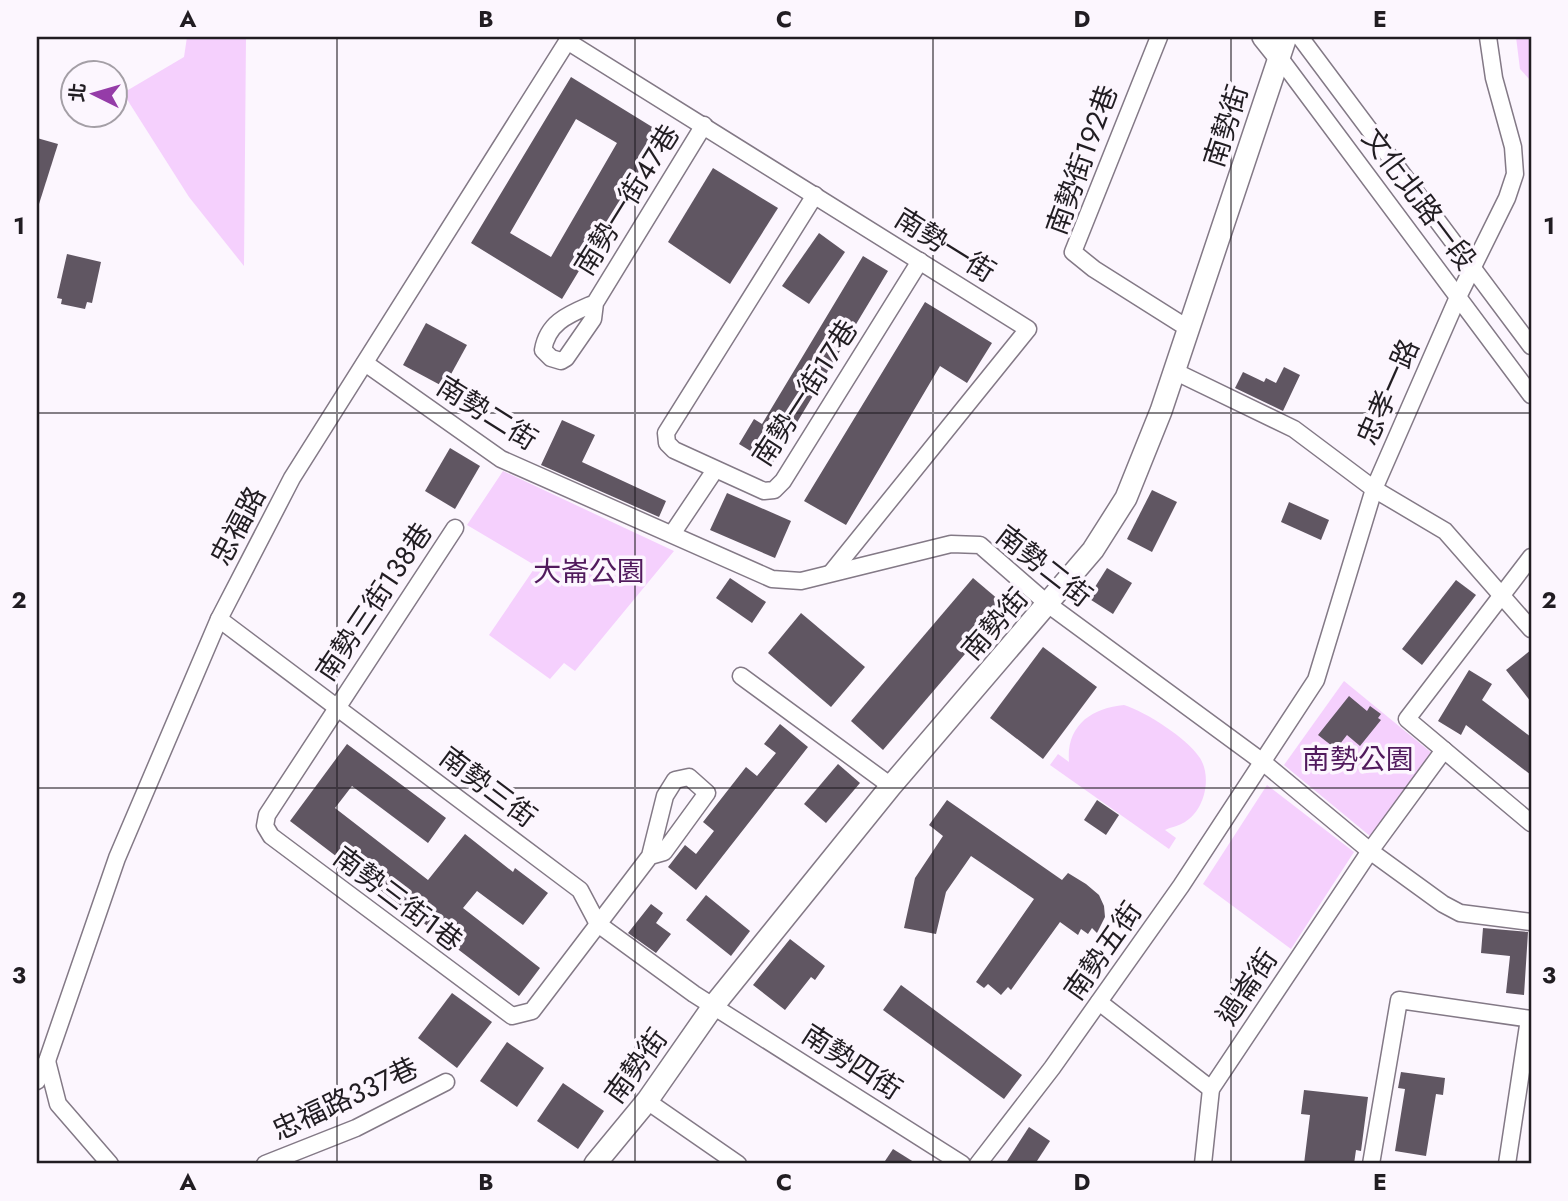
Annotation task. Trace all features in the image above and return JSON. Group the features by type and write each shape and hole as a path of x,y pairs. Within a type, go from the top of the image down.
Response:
{"main road":[{"name":"文化北路一段","path":"1263,37 1279,57"},
{"name":"南勢街","path":"595,1164 647,1101 714,1005 891,786 1049,605 1093,550 1126,498 1189,329 1286,37"}],"street":[{"name":"南勢街192巷","path":"1159,37 1073,252 1094,269 1189,329"},
{"name":"文化北路一段","path":"1300,37 1531,346"},
{"name":"忠孝一路","path":"1264,763 1316,680 1374,488 1458,297 1507,198 1515,174 1513,147 1494,78 1488,37"},
{"name":"南勢一街","path":"569,39 1028,329 831,573"},
{"name":"忠福路","path":"37,1082 47,1061 117,858 219,618 292,478 569,39"},
{"name":"文化北路一段","path":"1279,57 1531,395"},
{"name":"南勢一街47巷","path":"595,303 704,125"},
{"name":"南勢一街17巷","path":"815,195 666,433 667,443 674,450 764,491 774,489 783,481 920,261"},
{"name":"南勢二街","path":"365,363 501,459 772,579 801,581 950,544 980,545 1049,605 1264,763 1370,851 1460,913 1531,922"},
{"path":"1174,371 1294,429 1374,488 1445,531 1503,593 1531,629"},
{"path":"672,534 715,470"},
{"name":"南勢三街138巷","path":"337,706 455,528"},
{"path":"1531,557 1407,719 1531,823"},
{"name":"南勢三街","path":"219,618 579,890 598,924 694,994 714,1005"},
{"path":"741,676 891,786"},
{"name":"南勢三街1巷","path":"337,706 267,815 265,826 271,836 512,1016 532,1012 650,856"},
{"name":"過崙街","path":"1203,1164 1211,1089 1370,851 1444,750"},
{"name":"南勢五街","path":"978,1164 1099,1002 1264,763"},
{"path":"689,777 707,793 664,852 650,856 665,796 675,780 689,777"},
{"path":"1371,1164 1399,1000 1530,1019 1507,1164"},
{"path":"1099,1002 1211,1089"},
{"name":"南勢四街","path":"714,1005 962,1164"},
{"path":"47,1061 58,1104 110,1164"},
{"name":"忠福路337巷","path":"265,1164 356,1128 446,1082"},
{"path":"647,1101 738,1164"}],"green space":[{"path":"187,37 246,37 244,266 189,197 130,104 130,89 184,57"},
{"path":"1516,37 1531,37 1530,80 1520,69"},
{"name":"大崙公園","path":"503,471 674,551 575,671 564,663 550,679 489,635 536,566 467,525"},
{"name":"南勢公園","path":"1344,681 1433,754 1370,836 1284,765"},
{"path":"1124,705 1176,734 1194,750 1204,766 1206,783 1202,801 1192,817 1165,830 1176,838 1169,849 1050,765 1058,754 1069,762 1072,738 1083,721 1101,710"},
{"path":"1267,785 1354,852 1291,949 1203,884"}],"building":[{"path":"571,77 662,133 562,299 471,243","holes":["576,119 617,143 551,257 510,233"]},
{"path":"37,138 58,144 39,204 37,204"},
{"path":"713,168 778,208 730,284 668,242"},
{"path":"819,233 845,252 809,304 782,286"},
{"path":"67,254 101,262 92,303 87,302 85,309 61,304 62,299 57,298"},
{"path":"863,256 888,271 772,464 739,444 754,419 762,424"},
{"path":"925,302 992,343 967,383 940,366 846,525 804,501"},
{"path":"426,323 467,345 444,387 403,365"},
{"path":"1284,367 1300,375 1283,411 1235,388 1243,372 1264,382 1266,378 1276,383"},
{"path":"562,420 595,435 582,462 666,501 659,517 541,465"},
{"path":"450,448 480,466 455,509 425,491"},
{"path":"1152,490 1177,502 1152,552 1127,539"},
{"path":"727,493 791,521 775,558 710,530"},
{"path":"1289,502 1329,520 1321,540 1281,522"},
{"path":"1107,568 1132,583 1113,614 1088,598"},
{"path":"730,578 766,602 752,623 716,598"},
{"path":"973,578 1006,606 883,750 851,721"},
{"path":"1456,580 1476,595 1422,665 1402,649"},
{"path":"801,613 865,667 831,707 768,653"},
{"path":"1043,647 1097,687 1043,759 990,718"},
{"path":"1531,650 1531,702 1506,670"},
{"path":"1469,670 1492,684 1482,700 1531,737 1531,775 1466,725 1461,735 1438,721"},
{"path":"1349,696 1367,711 1370,706 1381,714 1378,718 1381,720 1360,746 1347,735 1336,749 1318,735"},
{"path":"780,724 808,747 696,890 668,867 685,845 696,854 714,831 703,822 746,767 757,776 776,753 764,744"},
{"path":"347,744 446,818 428,843 352,786 335,808 428,880 465,834 513,872 515,868 548,893 523,925 477,891 463,908 540,968 519,996 290,821"},
{"path":"838,764 860,783 826,823 804,804"},
{"path":"947,800 1062,880 1068,873 1086,884 1099,895 1104,906 1105,917 1097,933 1092,928 1088,934 1081,929 1078,935 1060,922 1011,990 1008,987 1001,995 988,984 984,988 976,982 1034,899 971,856 946,892 936,934 904,928 915,878 943,836 929,825"},
{"path":"1097,800 1119,815 1106,835 1084,820"},
{"path":"706,895 750,931 731,956 686,920"},
{"path":"651,904 663,913 656,923 671,934 656,953 628,933"},
{"path":"1483,928 1528,932 1524,995 1506,993 1510,956 1481,953"},
{"path":"790,939 825,966 815,980 811,977 785,1010 753,985"},
{"path":"901,985 1022,1075 1004,1099 883,1010"},
{"path":"452,993 492,1022 457,1068 418,1038"},
{"path":"507,1042 544,1068 517,1107 480,1081"},
{"path":"1401,1072 1445,1078 1443,1095 1436,1094 1426,1156 1395,1151 1405,1089 1398,1088"},
{"path":"563,1083 604,1111 578,1149 537,1121"},
{"path":"1304,1090 1368,1097 1361,1151 1356,1150 1354,1164 1304,1164 1310,1115 1301,1114"},
{"path":"1029,1127 1050,1141 1035,1164 1005,1164"},
{"path":"893,1149 917,1164 883,1164"}]}
